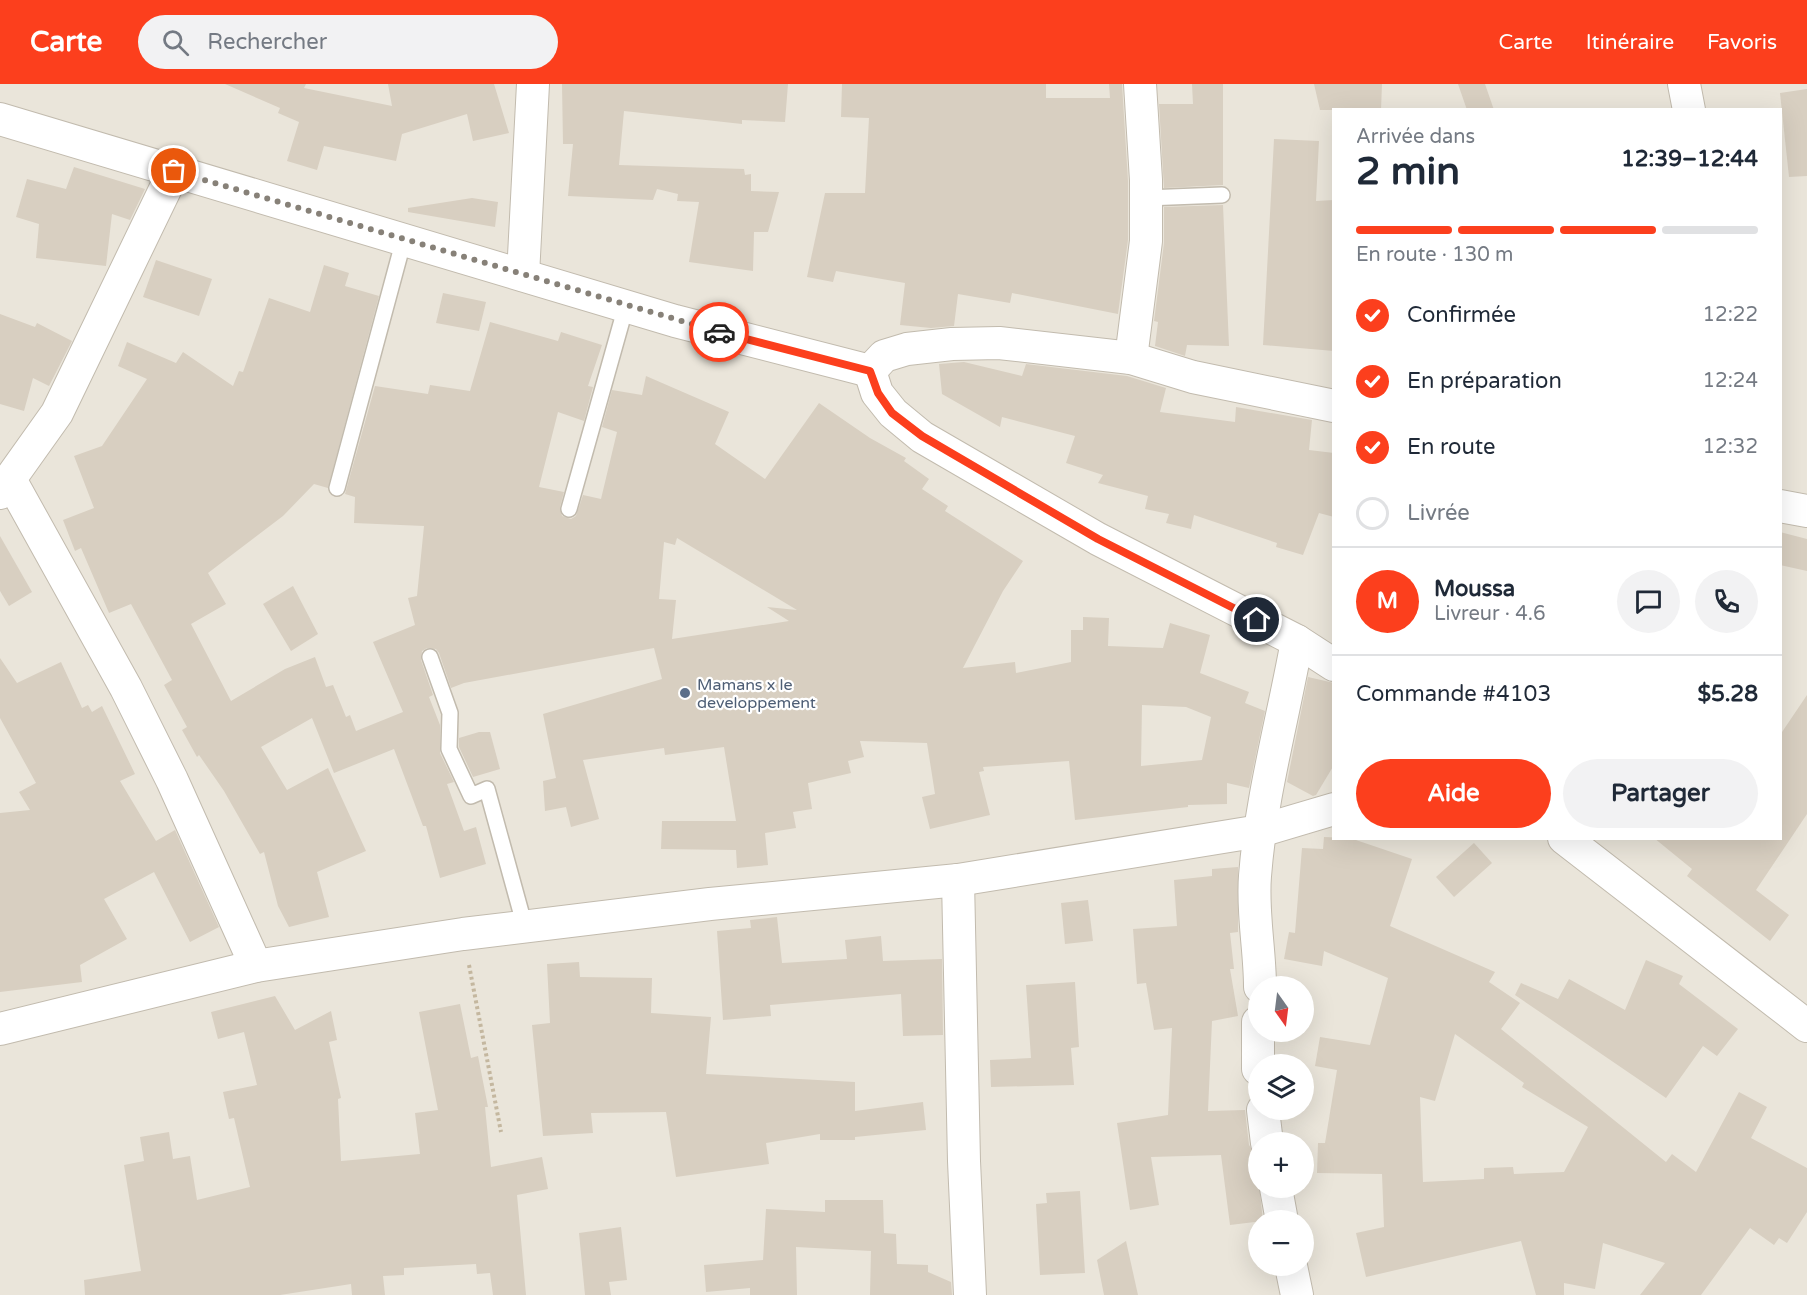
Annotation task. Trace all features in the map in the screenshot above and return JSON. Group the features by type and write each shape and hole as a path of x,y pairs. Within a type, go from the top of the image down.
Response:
{"street":[{"path":"523,275 532,84"},
{"path":"1131,358 1146,241 1140,84"},
{"path":"1684,84 1689,108"},
{"path":"0,120 626,306 870,371"},
{"path":"174,171 57,413 6,487 126,688 172,780 256,966"},
{"path":"870,371 884,356 907,349 952,344 999,343 1131,358 1193,377 1332,406"},
{"path":"870,371 878,393 892,413 922,436 1098,539 1297,641 1332,663"},
{"path":"1782,506 1807,511"},
{"path":"1259,976 1255,880 1260,831 1271,759 1282,723 1297,641"},
{"path":"0,1029 256,966 463,934 710,904 958,880 1260,831 1332,810"},
{"path":"1566,840 1807,1026"},
{"path":"958,880 964,1161 970,1295"},
{"path":"1293,1276 1297,1295"}],"lane":[{"path":"1146,198 1222,195"},
{"path":"338,488 404,239"},
{"path":"568,509 626,306"},
{"path":"430,657 450,713 448,749 471,796 487,789 525,927"}],"path":[{"path":"463,934 501,1132"}],"shaded area":[{"path":"0,84 1807,84 1807,1295 0,1295"}],"building":[{"path":"225,84 306,84 304,88 392,106 388,84 494,84 509,133 473,141 467,114 402,134 396,161 324,146 317,170 287,161 299,122 278,113 280,108"},
{"path":"562,84 788,84 785,122 742,120 742,124 624,111 619,165 744,169 745,175 751,174 751,191 779,192 768,232 754,232 753,271 689,262 699,202 677,201 678,194 657,189 653,200 568,196 573,144 563,144"},
{"path":"842,84 1046,84 1046,98 1110,98 1109,84 1122,84 1128,181 1128,240 1118,314 1012,293 1010,303 958,294 954,326 931,328 900,325 905,283 836,271 833,282 807,277 825,193 865,193 869,118 841,117"},
{"path":"1192,84 1223,84 1223,185 1164,188 1159,104 1193,104"},
{"path":"1314,84 1382,84 1381,108 1320,110"},
{"path":"1458,84 1485,84 1493,108 1466,108"},
{"path":"1807,89 1807,176 1789,177 1780,93"},
{"path":"1274,139 1319,141 1316,201 1332,200 1332,351 1263,345"},
{"path":"74,167 145,189 130,220 112,214 106,266 36,258 39,224 16,217 27,179 66,189"},
{"path":"472,198 498,202 495,227 408,212 408,208"},
{"path":"1223,205 1229,346 1187,345 1185,356 1155,346 1158,322 1154,321 1164,243 1164,207"},
{"path":"156,260 212,279 199,316 143,297"},
{"path":"324,265 349,273 345,286 379,296 328,488 314,484 283,516 208,573 226,604 191,624 231,701 285,669 315,657 326,687 333,685 346,717 350,715 356,731 403,712 373,642 415,625 408,598 417,596 424,526 354,523 355,497 345,494 375,386 428,394 430,385 470,391 490,322 558,341 561,332 602,345 588,386 593,387 584,421 558,412 539,487 564,492 560,507 562,516 571,519 576,516 583,495 601,499 617,432 602,427 612,390 642,395 646,376 729,412 715,444 765,479 819,403 870,438 906,458 904,461 929,479 922,489 948,506 945,511 1023,561 1003,591 963,668 1015,662 1016,673 1071,662 1071,630 1083,630 1083,617 1109,618 1108,646 1163,648 1170,623 1210,635 1200,673 1249,692 1245,703 1265,711 1249,788 1227,783 1227,804 1188,805 1188,807 1075,820 1069,761 983,767 984,771 979,772 990,815 930,829 922,797 935,794 927,743 860,741 864,757 848,761 851,773 808,783 812,809 793,812 796,828 765,833 768,865 737,868 736,850 661,849 662,821 736,821 724,747 665,755 664,748 583,760 599,819 571,827 566,807 545,811 543,781 556,778 543,714 662,679 654,648 464,683 451,688 439,653 436,649 427,648 422,651 421,660 433,695 429,697 440,725 440,753 454,782 447,784 464,831 476,827 486,864 440,878 426,826 423,826 394,749 334,773 312,718 261,747 287,790 328,768 366,851 317,872 329,917 289,927 278,906 264,852 260,854 224,791 199,755 197,757 182,730 187,727 164,685 172,680 131,604 109,613 81,548 75,551 63,520 94,508 74,456 102,446 147,379 118,366 127,342 176,363 183,352 233,386 239,371 243,372 269,298 310,312","holes":["677,538 797,610 767,607 789,621 672,639 676,600 659,599 664,542 675,545","1142,705 1186,707 1211,717 1202,760 1141,766"]},
{"path":"443,293 486,302 479,331 436,323"},
{"path":"0,314 35,327 37,323 72,341 49,386 33,378 24,411 0,404"},
{"path":"964,362 1022,376 1026,364 1127,376 1166,388 1160,412 1235,422 1236,407 1312,420 1309,450 1332,453 1332,516 1319,513 1303,555 1276,547 1277,543 1194,515 1191,529 1166,523 1169,514 1145,509 1148,496 1098,483 1103,475 1066,463 1075,436 1002,417 1000,427 942,394 939,364"},
{"path":"1782,533 1807,539 1807,571 1782,565"},
{"path":"0,536 32,592 9,606 0,591"},
{"path":"293,586 318,634 291,651 263,604"},
{"path":"0,658 17,683 61,662 82,708 88,705 92,712 102,706 135,774 120,781 156,841 175,830 219,927 190,942 154,872 104,899 127,939 80,965 82,982 0,992 0,813 30,810 19,792 36,783 0,718"},
{"path":"1308,677 1332,683 1332,768 1316,795 1313,796 1287,782"},
{"path":"1807,695 1807,814 1756,890 1789,915 1770,941 1687,876 1692,869 1656,840 1782,840 1782,732"},
{"path":"479,732 490,732 500,769 473,777 459,747 459,738"},
{"path":"1324,837 1332,837 1332,840 1356,840 1412,859 1390,926 1495,972 1489,982 1520,1003 1501,1029 1666,1162 1672,1154 1696,1172 1739,1092 1767,1107 1751,1138 1807,1168 1807,1212 1787,1243 1779,1238 1774,1245 1750,1228 1701,1295 1640,1295 1665,1263 1603,1243 1595,1289 1564,1283 1564,1295 1536,1295 1521,1241 1366,1277 1356,1233 1384,1227 1382,1174 1317,1173 1318,1143 1325,1143 1337,1070 1315,1066 1320,1037 1370,1045 1388,978 1324,951 1322,966 1284,959 1289,932 1295,933 1302,848 1323,849","holes":["1455,1034 1524,1083 1522,1087 1588,1127 1564,1172 1514,1174 1513,1167 1484,1168 1484,1179 1423,1182 1420,1097 1435,1101"]},
{"path":"1474,843 1492,863 1454,897 1436,877"},
{"path":"1238,867 1238,932 1230,933 1234,969 1230,969 1238,1016 1212,1021 1208,1111 1245,1110 1248,1136 1248,1198 1261,1198 1262,1210 1248,1210 1248,1223 1230,1225 1221,1155 1151,1157 1159,1205 1130,1210 1117,1123 1168,1115 1172,1028 1154,1030 1146,983 1137,984 1133,929 1177,926 1174,880 1212,876 1212,869"},
{"path":"1088,900 1093,941 1065,944 1061,903"},
{"path":"777,917 782,963 847,959 845,940 881,936 883,961 942,959 943,1035 903,1036 901,994 770,1005 771,1016 723,1020 717,931 751,928 750,920"},
{"path":"1646,960 1683,976 1679,984 1738,1029 1717,1056 1703,1046 1666,1098 1515,995 1521,983 1558,999 1569,979 1625,1010"},
{"path":"579,962 580,977 652,978 651,1013 711,1017 706,1074 855,1082 855,1111 923,1102 926,1130 855,1137 855,1140 820,1140 820,1134 766,1143 769,1164 676,1177 666,1112 591,1113 593,1133 543,1136 532,1025 550,1023 547,964"},
{"path":"1075,982 1079,1047 1071,1048 1074,1085 991,1087 990,1060 1031,1058 1026,985"},
{"path":"275,996 295,1030 331,1011 337,1040 329,1042 341,1098 338,1099 341,1161 420,1154 415,1113 438,1110 419,1012 460,1004 471,1058 478,1056 488,1107 485,1107 491,1167 542,1157 548,1189 517,1195 526,1295 493,1295 490,1273 477,1274 476,1264 404,1268 404,1275 383,1276 385,1295 352,1295 351,1284 280,1295 85,1295 84,1280 141,1271 124,1165 144,1161 140,1137 169,1132 173,1159 190,1156 197,1200 250,1187 234,1118 229,1119 223,1092 257,1085 244,1032 218,1039 211,1012"},
{"path":"1080,1191 1085,1273 1040,1275 1036,1204 1047,1203 1046,1193"},
{"path":"825,1200 883,1200 884,1233 896,1234 897,1264 928,1265 928,1272 951,1282 952,1295 870,1295 871,1251 796,1247 797,1295 750,1295 750,1288 706,1292 704,1265 763,1260 766,1209 825,1212"},
{"path":"621,1227 627,1280 609,1282 611,1295 585,1295 579,1233"},
{"path":"1126,1241 1138,1295 1104,1295 1097,1260"}],"way so far":[{"path":"174,171 675,321 719,332"}],"place":[{"name":"Mamans x le developpement","path":"685,693"}],"route":[{"path":"719,332 870,371 878,393 892,413 922,436 1098,539 1257,620"}]}
